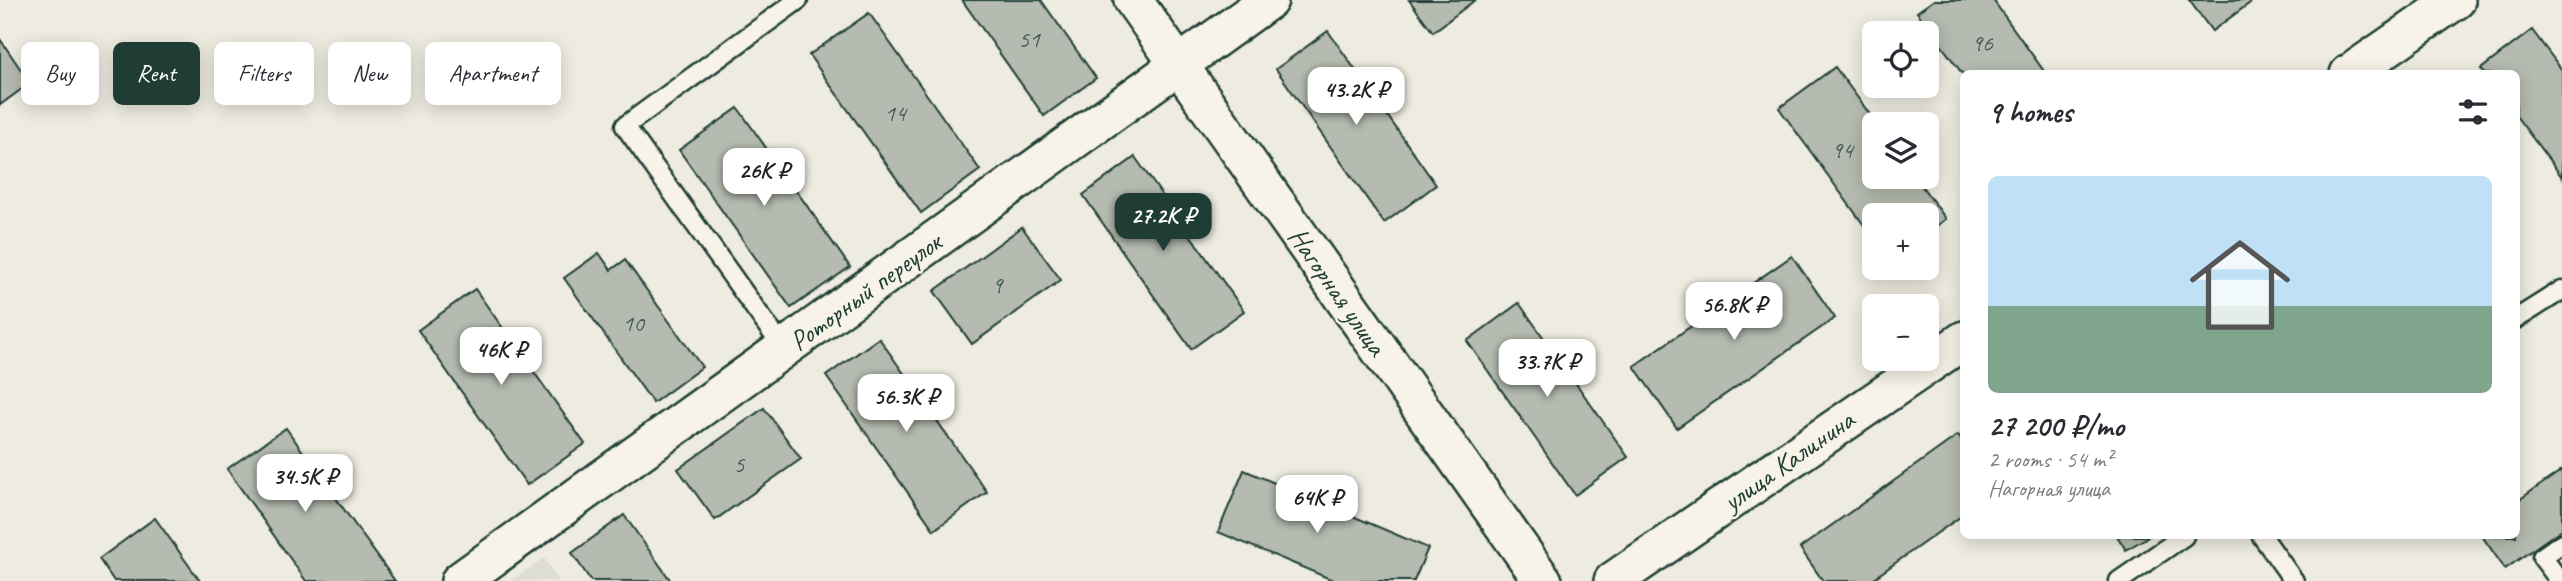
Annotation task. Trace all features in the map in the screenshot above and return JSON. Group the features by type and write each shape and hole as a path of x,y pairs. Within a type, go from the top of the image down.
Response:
{"street":[{"name":"Нагорная улица","path":"1133,0 1543,581"},
{"name":"Роторный переулок","path":"460,581 1269,0"},
{"path":"2355,70 2456,0"},
{"name":"улица Калинина","path":"1613,581 1960,343"}],"lane":[{"path":"784,349 625,126 798,0"},
{"path":"2520,316 2562,290"},
{"path":"2119,581 2180,539"},
{"path":"2265,539 2294,581"},
{"path":"2560,581 2542,557 2562,542"}],"shaded area":[{"path":"544,558 559,581 511,581"}],"building":[{"path":"962,0 1041,0 1096,78 1044,116"},
{"path":"1409,0 1475,0 1433,32"},
{"path":"1934,0 1993,0 2043,70 1960,71 1939,42 1939,21 1924,21 1917,12"},
{"path":"2189,0 2254,0 2212,31"},
{"path":"869,13 980,170 921,213 809,55"},
{"path":"2532,30 2562,70 2562,177 2520,121 2520,70 2481,69"},
{"path":"1328,31 1436,185 1384,223 1276,69"},
{"path":"0,39 21,70 21,90 0,105"},
{"path":"1835,67 1868,112 1862,112 1862,189 1924,189 1934,203 1862,203 1862,222 1779,108"},
{"path":"738,108 850,267 791,308 679,150"},
{"path":"1135,157 1244,311 1191,349 1083,195"},
{"path":"1939,210 1946,219 1939,224"},
{"path":"1022,227 1061,280 972,344 934,291"},
{"path":"599,253 611,270 625,260 702,367 653,403 564,278"},
{"path":"1792,256 1835,318 1677,428 1634,366"},
{"path":"475,289 585,444 527,485 418,330"},
{"path":"1519,303 1628,457 1575,495 1467,341"},
{"path":"879,338 987,492 934,530 826,376"},
{"path":"764,408 801,459 715,520 678,469"},
{"path":"286,428 395,581 306,581 227,469"},
{"path":"1958,435 1960,437 1960,517 1870,581 1823,581 1800,548"},
{"path":"1244,470 1428,548 1414,581 1335,581 1218,532"},
{"path":"2562,470 2562,529 2505,569 2484,539 2520,539 2520,499"},
{"path":"624,515 671,581 591,581 572,553"},
{"path":"155,518 200,581 114,581 99,559"},
{"path":"2119,539 2144,539 2126,550"}]}
